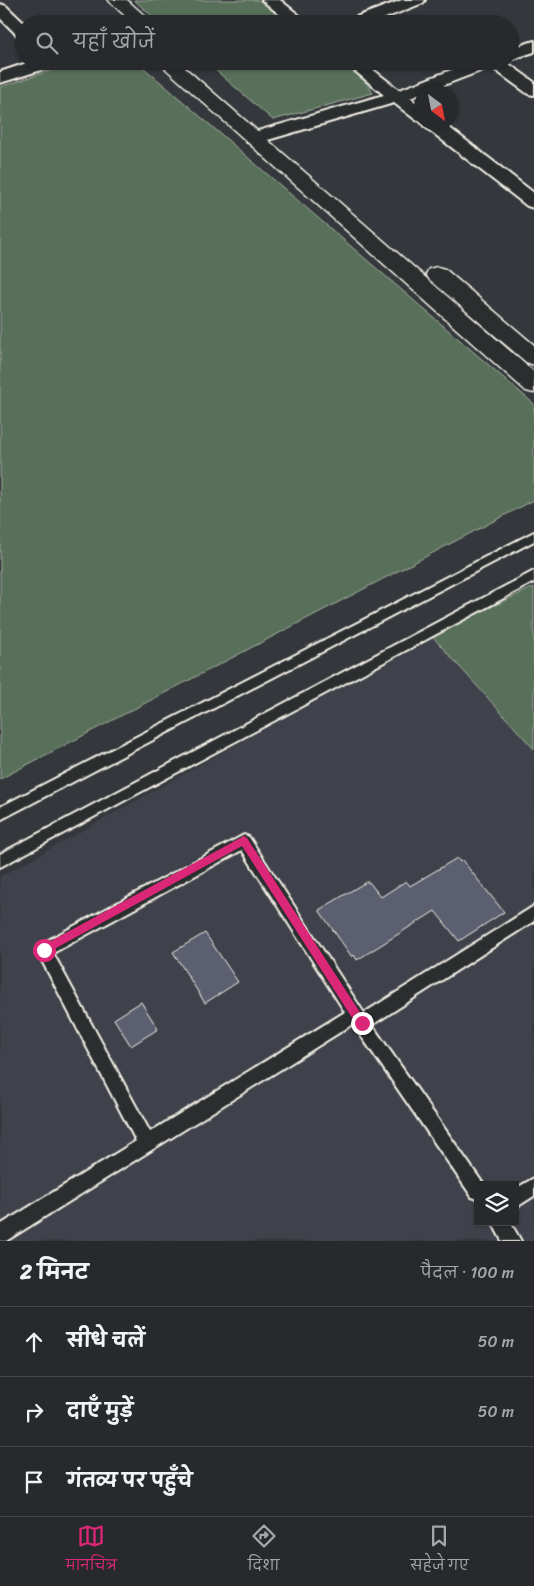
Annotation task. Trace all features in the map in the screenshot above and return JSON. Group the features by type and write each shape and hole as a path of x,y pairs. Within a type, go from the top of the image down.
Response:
{"street":[{"path":"270,0 290,15"},
{"path":"376,15 409,1"},
{"path":"110,3 118,15"},
{"path":"110,3 130,15"},
{"path":"0,9 15,24"},
{"path":"0,31 15,30"},
{"path":"519,52 534,46"},
{"path":"0,78 24,70"},
{"path":"178,70 263,135 534,358"},
{"path":"198,70 263,135 534,385"},
{"path":"363,70 414,110"},
{"path":"263,135 396,96 467,70"},
{"path":"505,70 534,90"},
{"path":"441,130 530,195"}],"lane":[{"path":"0,814 534,536"},
{"path":"0,861 534,576"},
{"path":"147,1144 44,950 244,841 359,1019 474,1185"},
{"path":"0,1235 147,1144 534,914"},
{"path":"519,1197 534,1186"},
{"path":"503,1226 512,1241"}],"shaded area":[{"path":"431,635 534,749 534,1241 0,1241 0,877"}],"green space":[{"path":"134,0 259,0 278,15 151,15"},
{"path":"52,70 146,70 534,404 534,500 0,779 0,87"},
{"path":"215,70 351,70 365,81 373,93 273,120"},
{"path":"534,587 534,749 431,635"}],"building":[{"path":"457,858 460,862 462,860 504,912 459,941 435,911 357,960 354,955 352,957 319,910 366,882 369,882 381,897 406,881 410,886"},
{"path":"205,933 238,982 205,1003 173,952"},
{"path":"141,1002 158,1029 131,1046 114,1019"}],"route":[{"path":"44,950 244,841 362,1023"}]}
